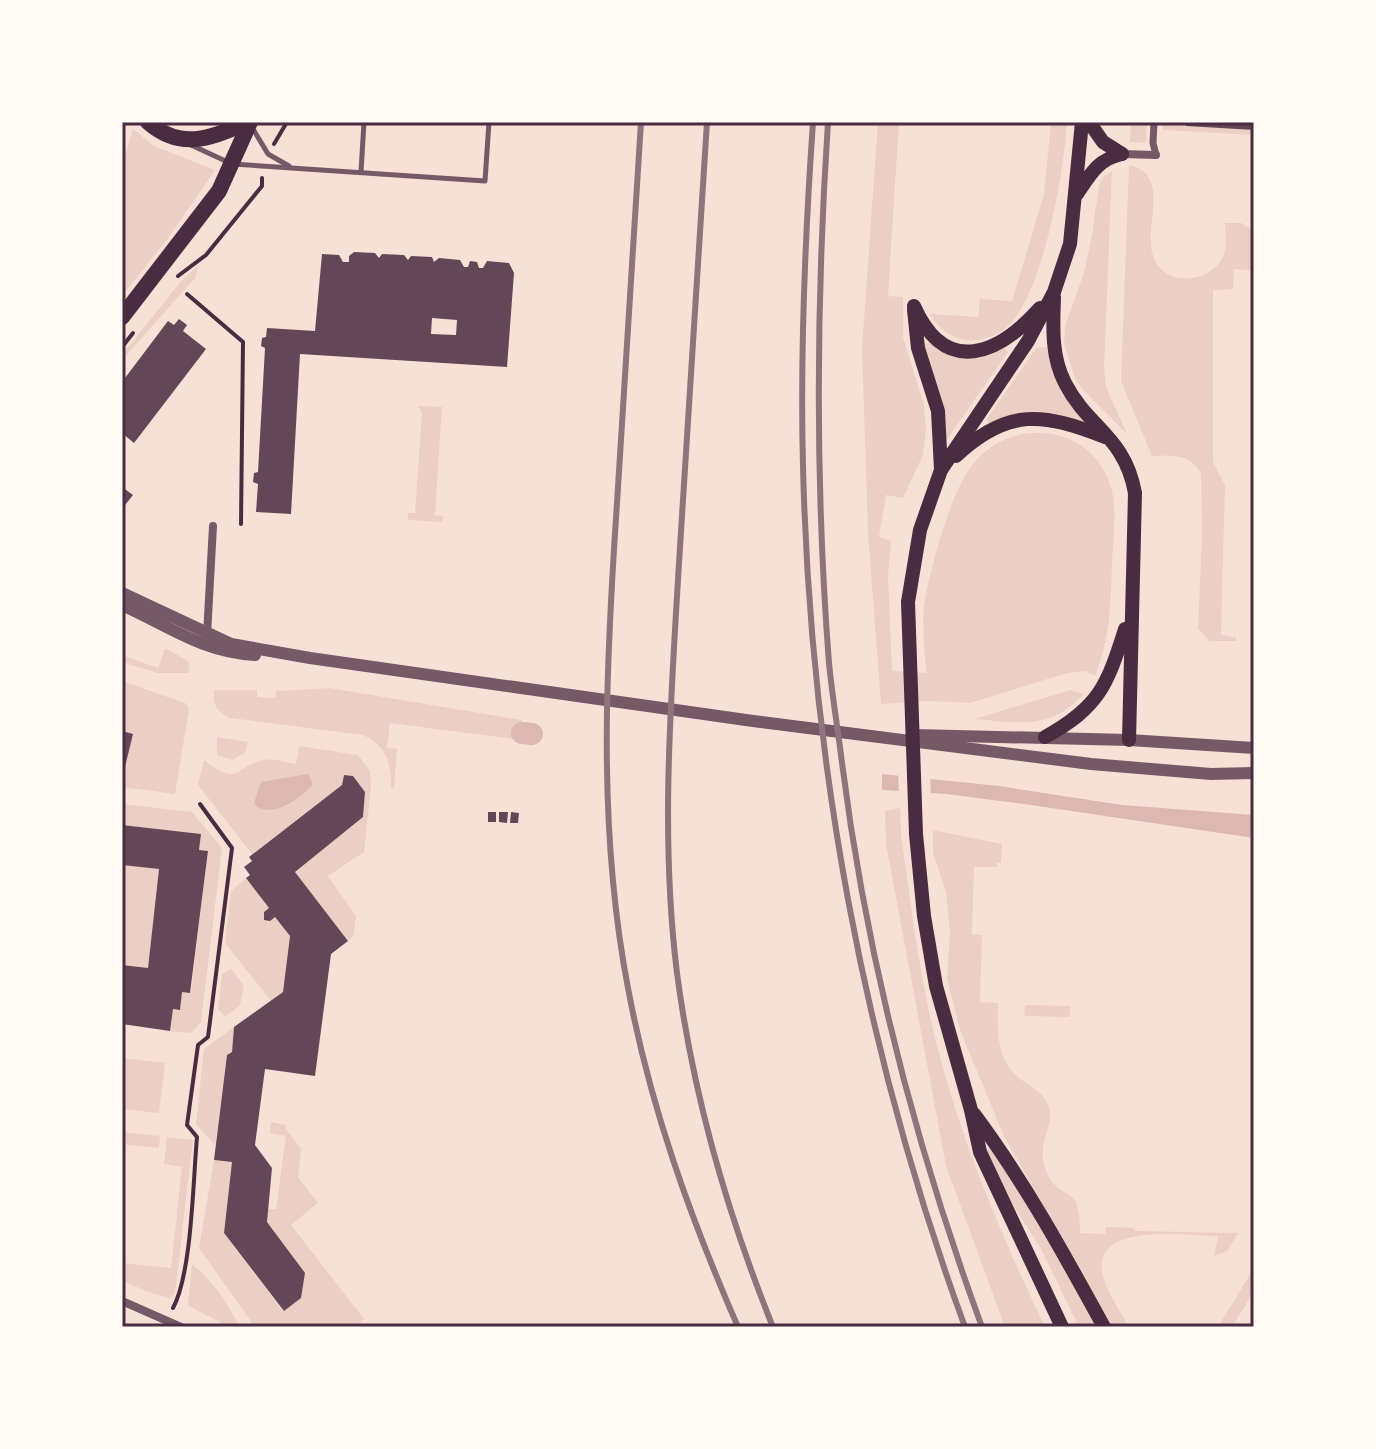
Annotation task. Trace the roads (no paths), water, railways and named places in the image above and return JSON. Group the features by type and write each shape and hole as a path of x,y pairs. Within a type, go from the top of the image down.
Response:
{"main road":[{"path":"148,122 162,133 179,140 205,138 249,122"},
{"path":"122,317 219,191 249,122"},
{"path":"1062,1327 980,1152 936,986 924,916 916,834 908,602 920,530 941,470 1028,341 1054,292 1070,244 1082,122"},
{"path":"1089,122 1103,142 1122,154"},
{"path":"1077,195 1099,164 1122,154"},
{"path":"1054,292 1054,347 1061,374 1076,400 1126,460 1135,493 1129,740"},
{"path":"941,470 938,411 916,339 914,306 922,322 945,343 979,352 1013,336 1054,292"},
{"path":"941,470 976,439 1020,419 1056,419 1108,438"},
{"path":"1045,737 1069,724 1093,704 1113,666 1130,613"},
{"path":"971,1110 1054,1235 1104,1327"}],"street":[{"path":"1122,154 1156,155 1154,122"},
{"path":"207,635 213,526"},
{"path":"122,593 231,644 310,658 887,738 1129,768 1211,774 1254,773"},
{"path":"122,605 206,647 230,654 310,658"},
{"path":"887,738 924,734 1045,737 1254,748"},
{"path":"1129,740 1129,768"},
{"path":"122,1301 181,1327"}],"lane":[{"path":"249,122 256,139 268,154 290,166"},
{"path":"361,172 364,122"},
{"path":"179,140 232,164 485,181 489,122"}],"waterway":[{"path":"522,733 532,734"}],"railway":[{"path":"641,122 607,685 612,867 628,988 648,1075 688,1203 738,1327"},
{"path":"707,122 673,665 669,871 677,973 702,1109 741,1241 773,1327"},
{"path":"813,122 802,380 808,576 817,685 831,795 871,1011 929,1223 965,1327"},
{"path":"828,122 821,258 819,460 829,663 851,828 878,973 914,1116 982,1327"}]}
